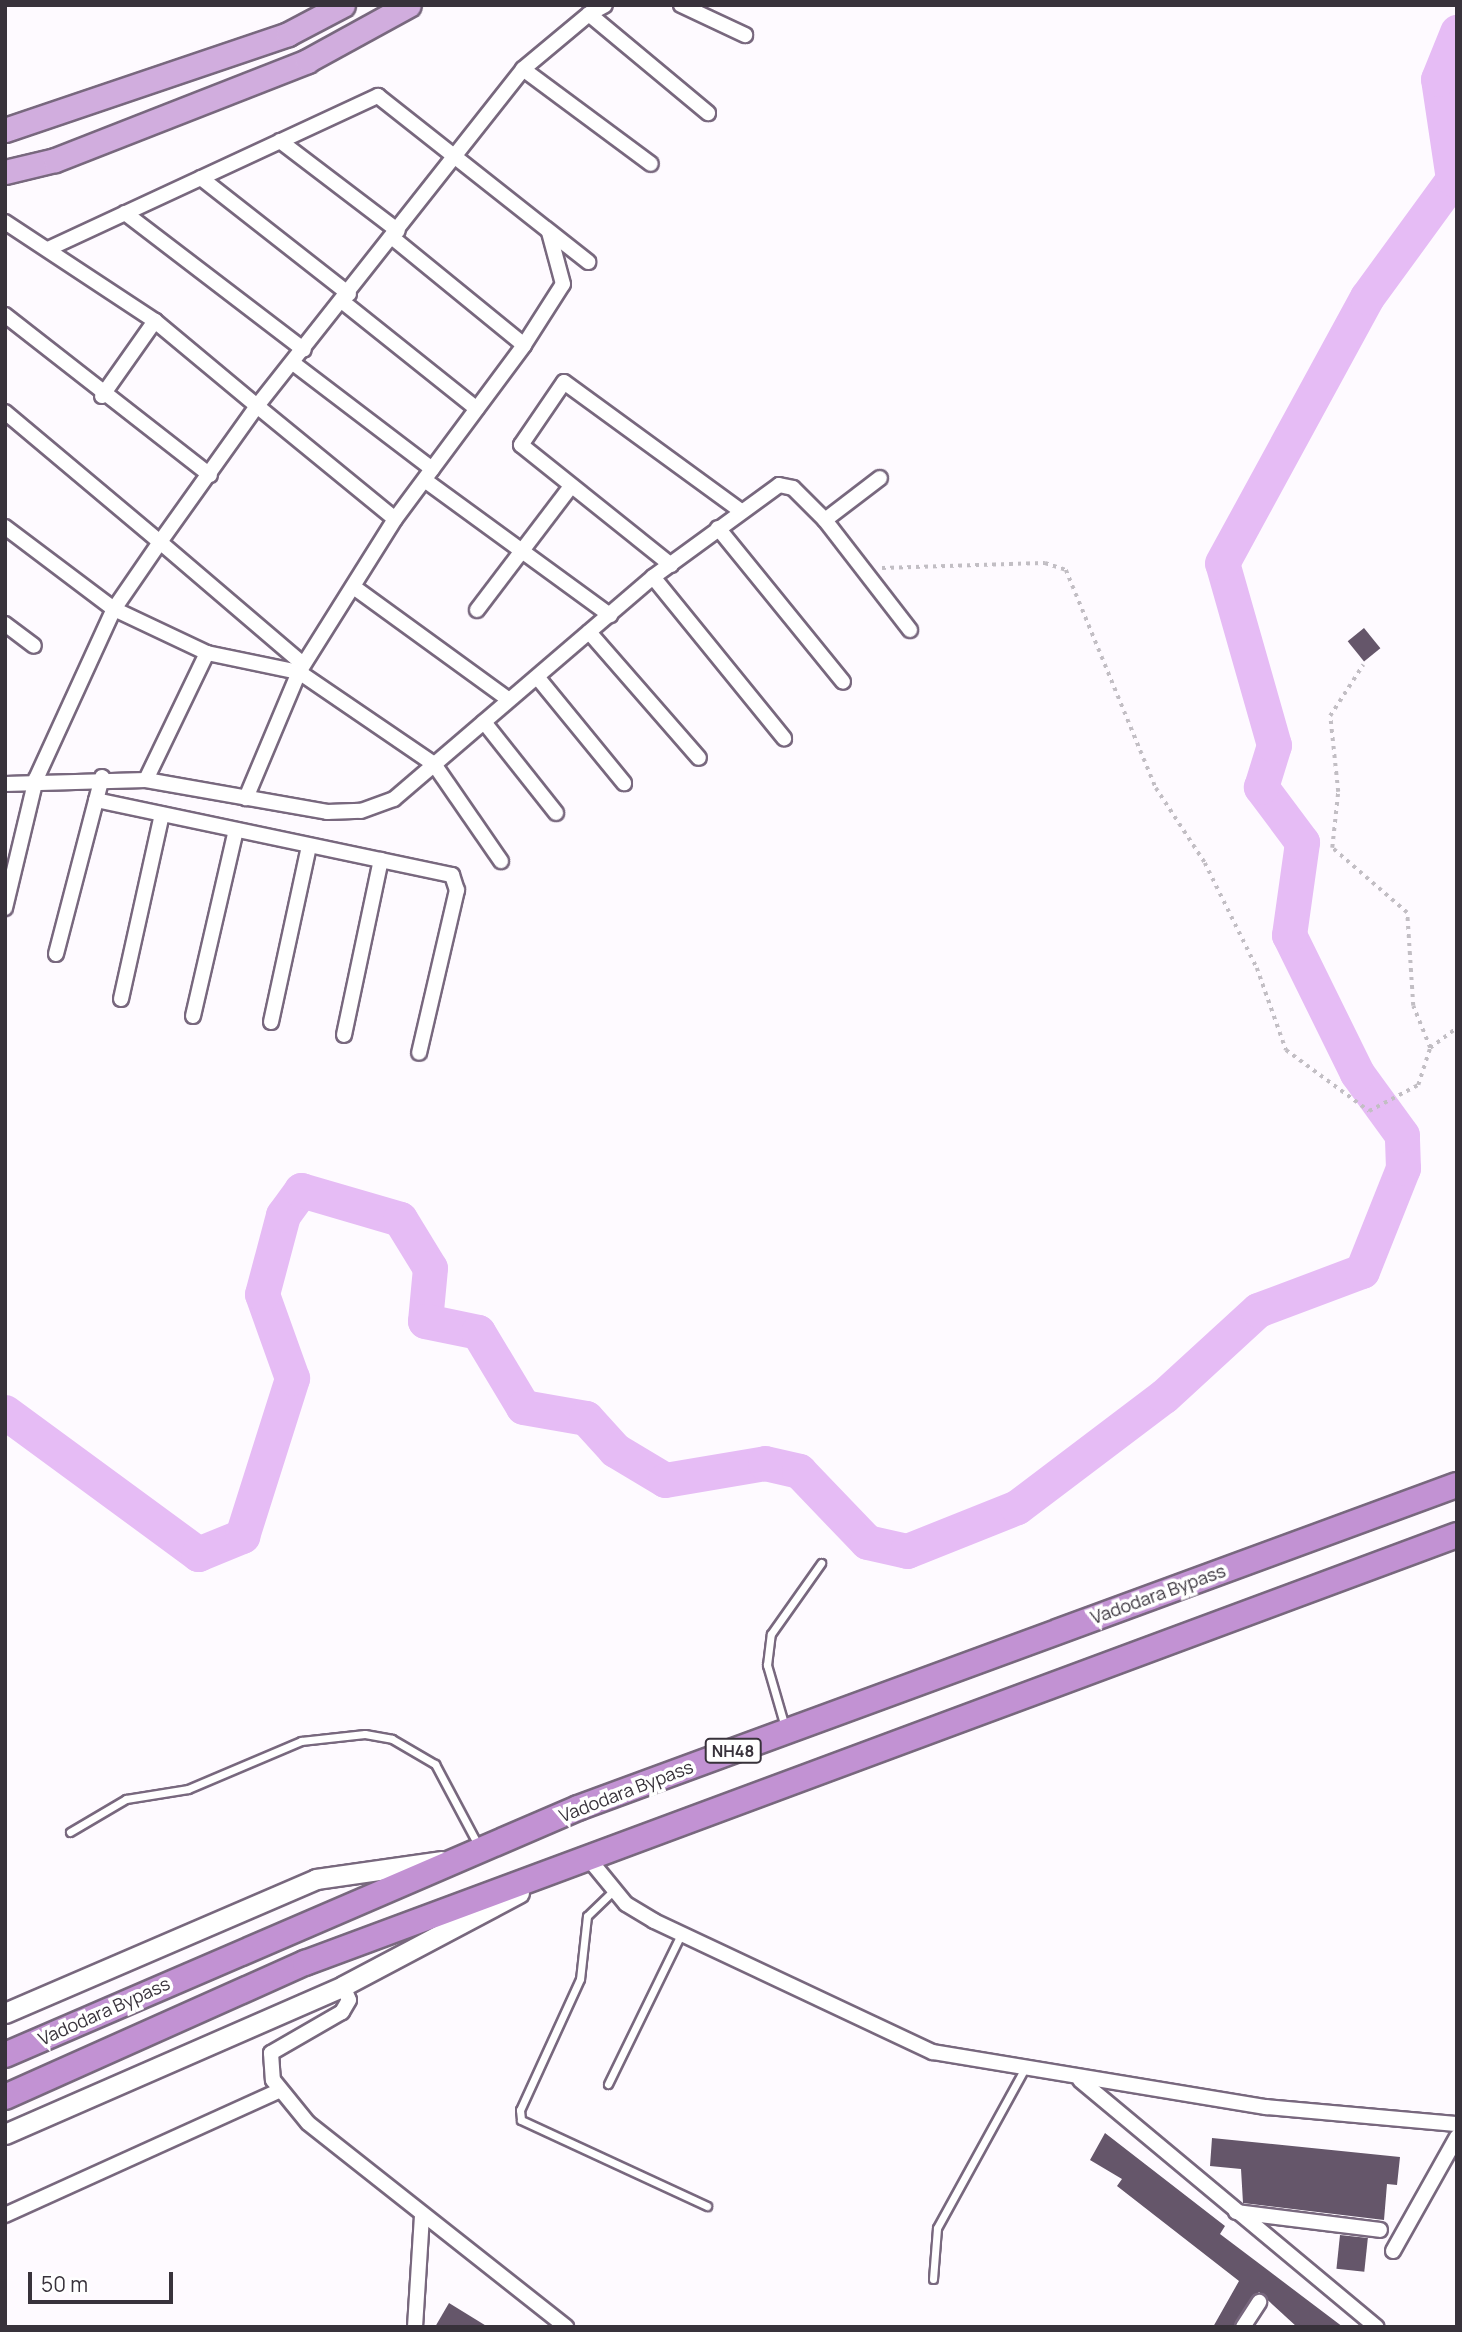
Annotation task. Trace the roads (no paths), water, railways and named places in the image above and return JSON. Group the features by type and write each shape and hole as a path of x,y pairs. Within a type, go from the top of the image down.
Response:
{"highway":[{"name":"Vadodara Bypass","path":"13,2051 480,1849 786,1731 1457,1485"},
{"path":"5,2097 305,1963 1457,1535"}],"main road":[{"path":"5,172 55,160 307,61 409,5"},
{"path":"5,130 288,34 339,6"}],"street":[{"path":"5,908 36,779 114,609 257,406 346,298 523,69 589,14 605,5"},
{"path":"681,5 745,35"},
{"path":"589,14 708,113"},
{"path":"523,69 651,164"},
{"path":"48,249 378,96 454,159 589,262"},
{"path":"281,141 396,234 524,345"},
{"path":"201,178 477,409"},
{"path":"125,213 304,350"},
{"path":"6,224 155,321 395,519"},
{"path":"246,798 301,668 355,589 395,519 524,345 563,284 550,232"},
{"path":"5,315 102,396 209,475"},
{"path":"102,396 155,321"},
{"path":"293,363 523,550 610,615"},
{"path":"671,565 520,443 567,381 742,512"},
{"path":"5,412 160,542 301,668 434,764 501,860"},
{"path":"825,520 880,478"},
{"path":"5,784 36,779 102,777 146,780 327,813 361,811 394,799 653,577 718,527 786,485 825,520 910,630"},
{"path":"477,610 571,486"},
{"path":"5,527 114,609 207,653 301,668"},
{"path":"718,527 843,682"},
{"path":"653,577 784,738"},
{"path":"355,589 509,700"},
{"path":"5,624 34,646"},
{"path":"589,632 699,758"},
{"path":"146,780 207,653"},
{"path":"538,678 624,783"},
{"path":"484,722 556,813"},
{"path":"56,954 102,777"},
{"path":"96,800 381,860 457,880 419,1053"},
{"path":"121,999 162,814"},
{"path":"193,1016 236,830"},
{"path":"271,1022 309,846"},
{"path":"344,1035 381,860"},
{"path":"5,2013 316,1879 457,1859"},
{"path":"5,2134 344,1986 581,1862 613,1891 681,1933 901,2040 1024,2070 1079,2079 1266,2107 1457,2124"},
{"path":"344,1986 349,2000 342,2012 271,2053 269,2071 280,2090 308,2123 422,2216 566,2327"},
{"path":"1079,2079 1235,2212 1376,2327"},
{"path":"5,2215 280,2090"},
{"path":"1393,2251 1457,2137"},
{"path":"1235,2212 1380,2230"},
{"path":"415,2327 422,2216"},
{"path":"1243,2327 1259,2302"}],"lane":[{"path":"786,1731 766,1665 771,1634 821,1563"},
{"path":"70,1832 126,1799 188,1789 301,1741 365,1734 392,1739 435,1764 480,1849"},
{"path":"613,1891 587,1916 580,1979 520,2109 521,2120 707,2206"},
{"path":"608,2084 681,1933"},
{"path":"933,2279 937,2228 1024,2070"}],"waterway":[{"path":"5,1412 198,1554 242,1536 292,1378 262,1294 283,1215 301,1190 400,1219 430,1268 425,1321 478,1332 523,1407 586,1418 615,1450 665,1480 765,1463 799,1471 867,1542 907,1551 1017,1507 1164,1396 1258,1310 1362,1271 1403,1168 1402,1135 1357,1073 1289,935 1302,842 1261,787 1274,745 1222,563 1367,297 1453,179 1438,79 1457,32"}]}
